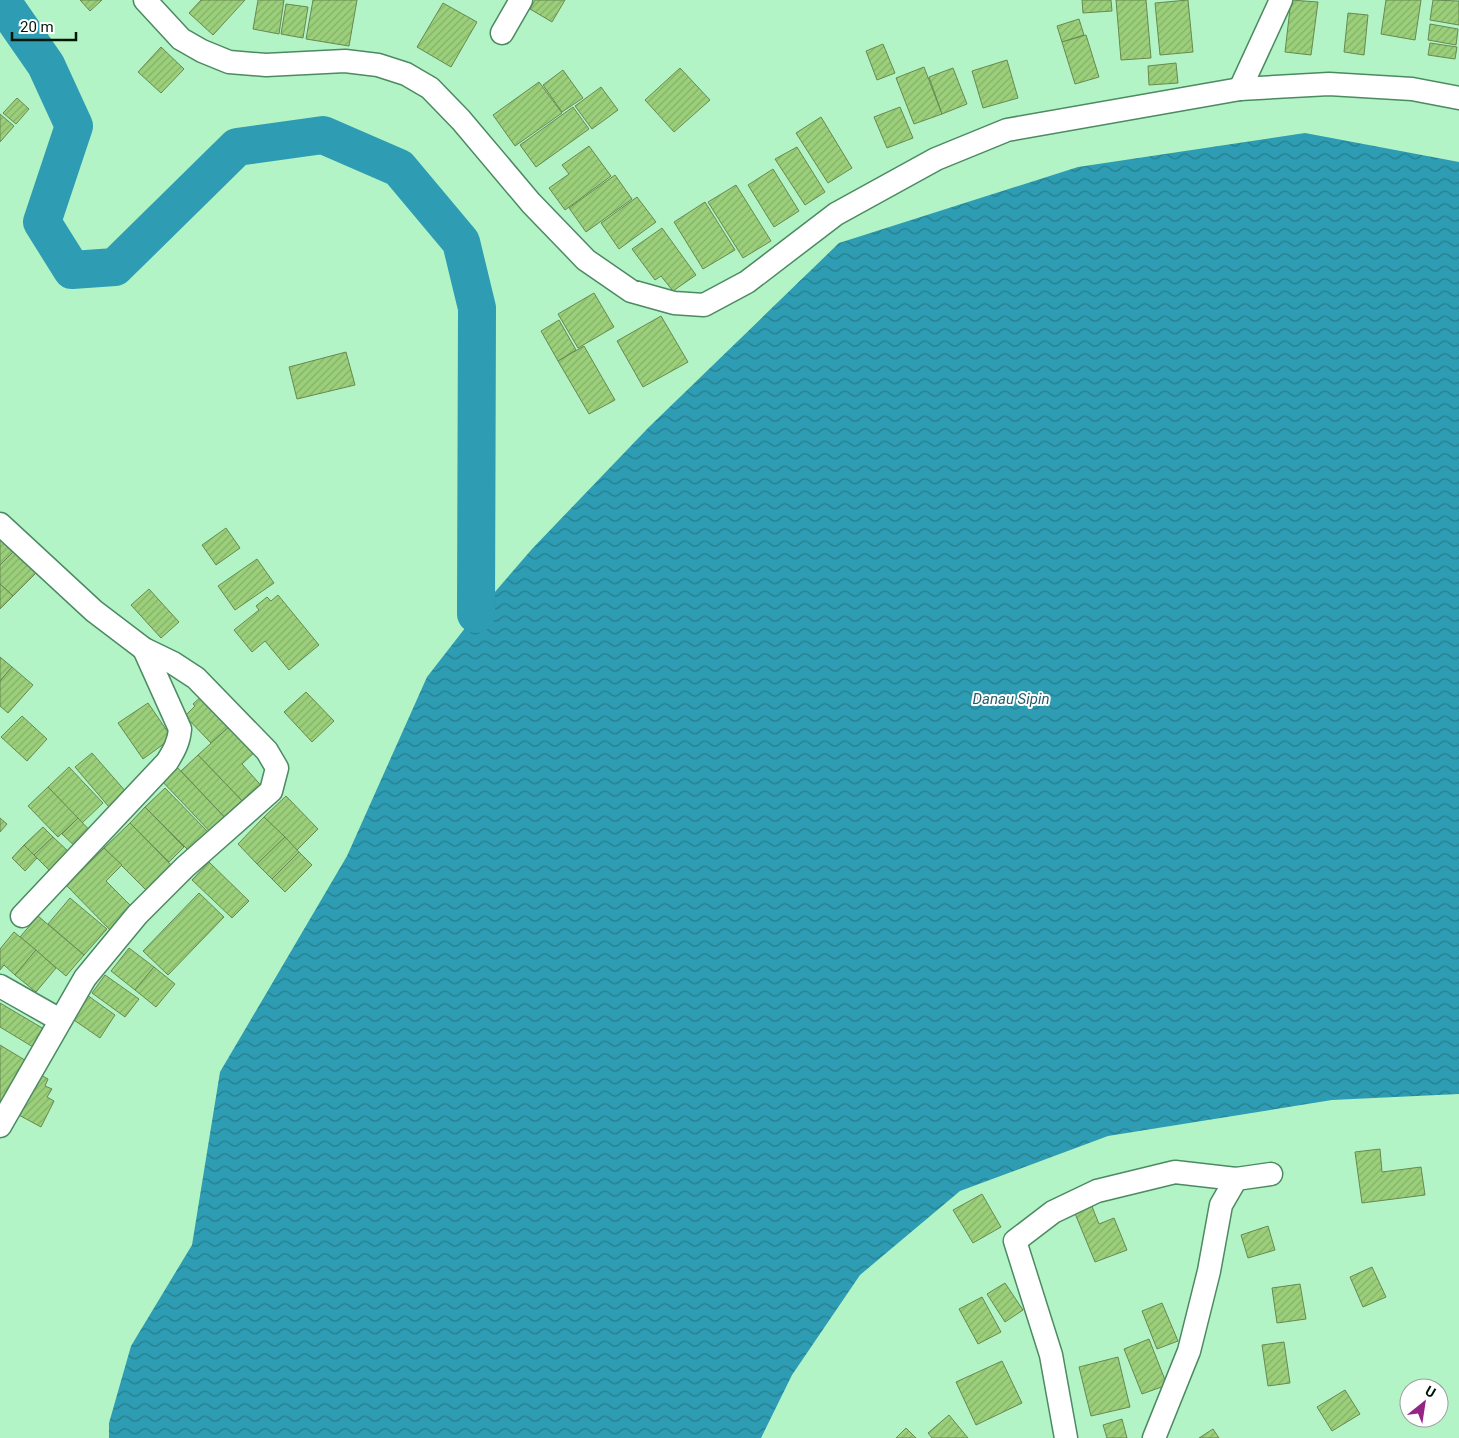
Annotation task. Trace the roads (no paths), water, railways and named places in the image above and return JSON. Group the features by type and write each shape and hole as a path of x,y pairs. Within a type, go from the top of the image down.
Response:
{"street":[{"path":"145,0 181,39 202,51 229,62 266,65 345,61 378,65 406,74 430,88 454,113 530,203 586,260 631,291 674,303 704,305 722,296 747,282 836,214 936,159 1007,130 1240,89 1329,84 1412,89 1459,98"},
{"path":"502,33 522,0"},
{"path":"1240,89 1281,0"},
{"path":"0,524 94,611 144,649 173,663 196,678 268,751 277,768 271,791 185,868 138,915 85,978 0,1126"},
{"path":"22,916 167,762 175,750 180,729 144,649"},
{"path":"0,986 60,1020"},
{"path":"1066,1438 1051,1355 1015,1241 1053,1212 1097,1191 1176,1172 1236,1180 1271,1174"},
{"path":"1154,1438 1188,1351 1209,1271 1222,1205 1236,1180"}],"water":[{"name":"Danau Sipin","path":"1305,133 1459,162 1459,1094 1332,1100 1108,1136 960,1191 860,1275 792,1375 761,1438 109,1438 109,1423 131,1346 192,1245 220,1072 347,856 427,677 476,614 532,549 649,427 839,243 1078,167"}],"waterway":[{"path":"1,0 46,65 74,126 42,222 72,270 115,267 237,147 323,135 399,168 461,242 477,308 476,614"}]}
